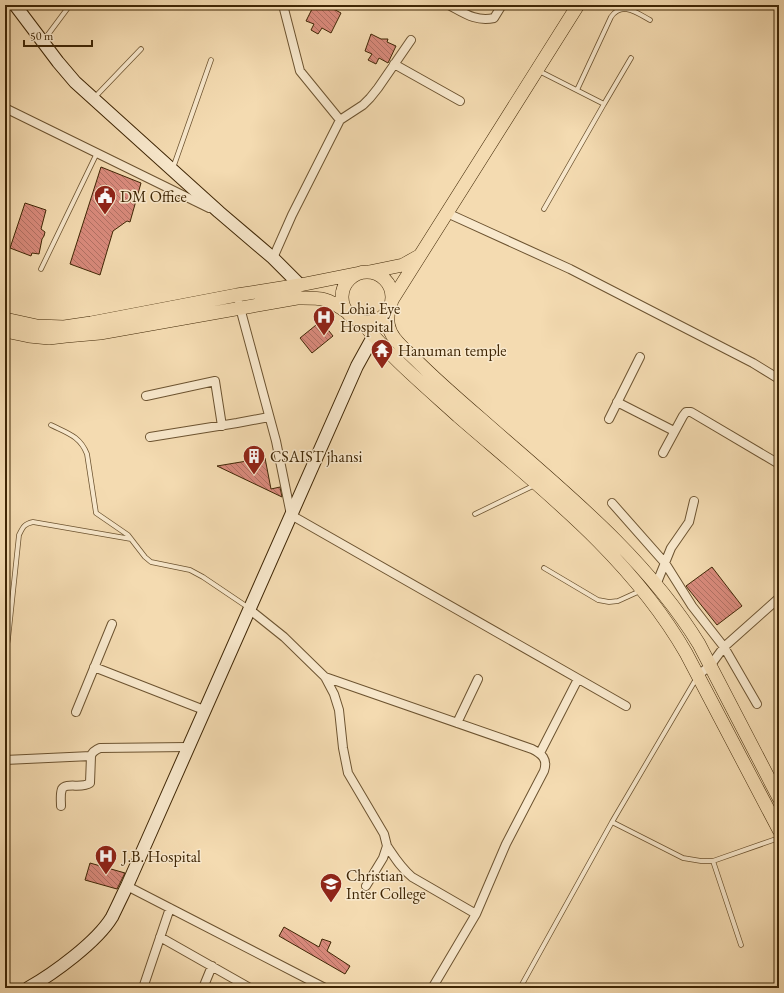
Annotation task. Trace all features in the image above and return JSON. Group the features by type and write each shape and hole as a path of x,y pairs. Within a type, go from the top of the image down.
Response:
{"main road":[{"path":"361,321 369,322 378,319 384,314 578,5"},
{"path":"5,319 37,326 64,327 124,318 237,295 300,285 403,265 419,256"},
{"path":"347,312 342,297 343,289 347,282 352,277 364,272 376,273 382,277 388,284 391,291 387,319 389,329 395,340 436,380 583,509 631,556 668,599 684,620 699,644 779,796"},
{"path":"5,331 49,338 100,333 296,298 328,300 361,321 373,337 432,393 575,518 620,564 654,604 673,631 698,676 779,830"}],"street":[{"path":"15,5 75,82 219,212 273,258 300,285"},
{"path":"283,5 300,71 340,120"},
{"path":"449,5 472,18 478,19 494,18 502,5"},
{"path":"273,258 292,214 340,120 363,105 370,98 411,40"},
{"path":"394,64 460,101"},
{"path":"5,108 219,212"},
{"path":"447,213 570,269 753,363 779,379"},
{"path":"237,295 269,417 291,515 626,706"},
{"path":"32,987 52,973 95,937 111,918 357,366 373,337"},
{"path":"609,419 640,357"},
{"path":"146,396 215,382 222,426"},
{"path":"618,402 674,431"},
{"path":"663,452 683,416 686,412 691,412 779,464"},
{"path":"150,437 269,417"},
{"path":"656,586 671,548 689,522 694,501"},
{"path":"612,503 665,563 692,606 724,647 757,704"},
{"path":"698,676 710,666 724,647 779,598"},
{"path":"249,609 284,637 325,677 334,694 338,710 348,773 384,834 387,846 399,865 412,877 476,914"},
{"path":"76,712 112,624"},
{"path":"94,667 204,710"},
{"path":"325,677 532,748 540,753 546,760 544,771 506,844 476,914 434,985"},
{"path":"457,723 478,679"},
{"path":"540,753 578,679"},
{"path":"61,806 61,790 63,787 83,786 90,783 92,752 100,748 188,747"},
{"path":"5,760 91,756"},
{"path":"366,886 383,858 387,846"},
{"path":"126,886 325,988"},
{"path":"143,988 170,908"},
{"path":"160,937 250,988"},
{"path":"203,988 212,966"}],"lane":[{"path":"43,42 70,5"},
{"path":"577,90 610,16 614,12 620,9 627,9 650,20"},
{"path":"93,99 141,49"},
{"path":"544,209 631,58"},
{"path":"173,171 211,60"},
{"path":"537,70 604,104"},
{"path":"41,269 97,153"},
{"path":"51,426 77,438 83,445 87,454 96,513 101,518 122,530 131,539 145,558 151,562 190,570 203,577 249,609"},
{"path":"475,514 537,484"},
{"path":"5,657 22,527 33,522 131,539"},
{"path":"544,568 598,600 609,602 618,601 642,590"},
{"path":"520,988 612,822 698,676"},
{"path":"612,822 683,858 700,861 713,861 779,838"},
{"path":"713,861 741,945"}],"building":[{"path":"314,5 326,5 341,13 331,33 322,28 318,34 311,30 314,24 306,21"},
{"path":"371,34 381,39 388,39 387,42 396,46 388,63 379,58 376,64 368,60 372,54 365,51"},
{"path":"101,167 141,183 130,222 127,221 113,231 100,275 70,264"},
{"path":"25,203 46,210 41,229 45,232 39,254 32,253 31,256 10,248"},
{"path":"321,321 333,336 312,353 300,338"},
{"name":"CSAIST jhansi","path":"265,458 271,489 280,487 282,497 217,466"},
{"path":"712,567 742,606 717,625 686,586"},
{"path":"90,863 125,873 117,889 85,880"},
{"path":"284,927 319,947 322,939 331,942 327,951 350,966 345,974 279,936"}],"place":[{"name":"DM Office","path":"105,216"},
{"name":"Lohia Eye Hospital","path":"324,336"},
{"name":"Hanuman temple","path":"382,370"},
{"name":"CSAIST jhansi","path":"254,476"},
{"name":"J.B. Hospital","path":"106,876"},
{"name":"Christian Inter College","path":"331,904"}]}
